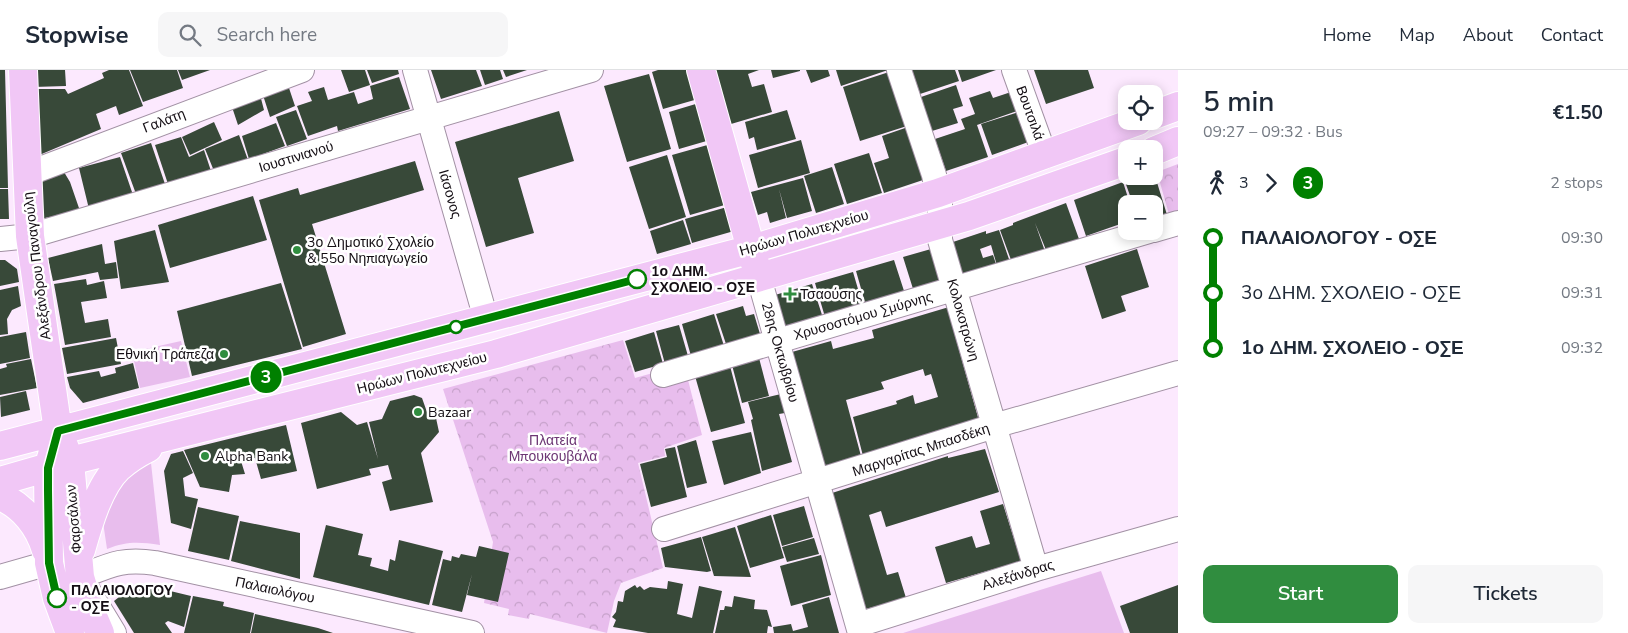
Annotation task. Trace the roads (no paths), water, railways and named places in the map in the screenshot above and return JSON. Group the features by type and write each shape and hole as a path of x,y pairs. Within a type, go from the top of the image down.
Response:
{"main road":[{"name":"Αλεξάνδρου Παναγούλη","path":"23,70 30,236 58,431 59,464"},
{"name":"28ης Οκτωβρίου","path":"701,70 759,278"},
{"path":"1163,112 1178,106"},
{"name":"Ηρώων Πολυτεχνείου","path":"0,446 752,249 938,194 1118,129"},
{"path":"1163,147 1178,141"},
{"name":"Ηρώων Πολυτεχνείου","path":"0,481 171,435 496,354 1000,206 1118,164"},
{"path":"79,570 85,537 95,508 112,474 137,454 171,435"},
{"name":"Φαρσάλων","path":"59,464 49,563 61,613 70,633"},
{"name":"Φαρσάλων","path":"59,464 79,570 89,607 100,633"},
{"path":"0,496 20,507 28,515 43,542 49,563"}],"street":[{"name":"Γαλάτη","path":"27,174 302,70"},
{"name":"Ιάσονος","path":"415,70 486,319"},
{"name":"Ιουστινιανού","path":"0,239 30,236 591,70"},
{"name":"Κολοκοτρώνη","path":"899,70 934,175 940,211 938,224 940,240 1036,569"},
{"name":"Βουτσιλά","path":"1014,70 1045,156"},
{"path":"1163,227 1178,223"},
{"name":"Χρυσοστόμου Σμύρνης","path":"663,375 1120,240"},
{"name":"28ης Οκτωβρίου","path":"759,278 859,629"},
{"name":"Μαργαρίτας Μπασδέκη","path":"664,530 994,426 1178,372"},
{"name":"Αλεξάνδρας","path":"859,629 1036,569 1178,529"},
{"name":"Παλαιολόγου","path":"79,570 127,561 141,561 472,633"},
{"path":"0,577 49,563"},
{"name":"Φαρσάλων","path":"79,570 114,633"}],"place":[{"name":"3ο Δημοτικό Σχολείο & 55ο Νηπιαγωγείο","path":"297,250"},
{"name":"1ο ΔΗΜ. ΣΧΟΛΕΙΟ - ΟΣΕ","path":"637,279"},
{"name":"Τσαούσης","path":"790,294"},
{"name":"Εθνική Τράπεζα","path":"224,354"},
{"name":"Bazaar","path":"418,412"},
{"name":"Alpha Bank","path":"205,456"},
{"name":"ΠΑΛΑΙΟΛΟΓΟΥ - ΟΣΕ","path":"57,598"}],"park label":[{"name":"Πλατεία Μπουκουβάλα","path":"553,448"}]}
